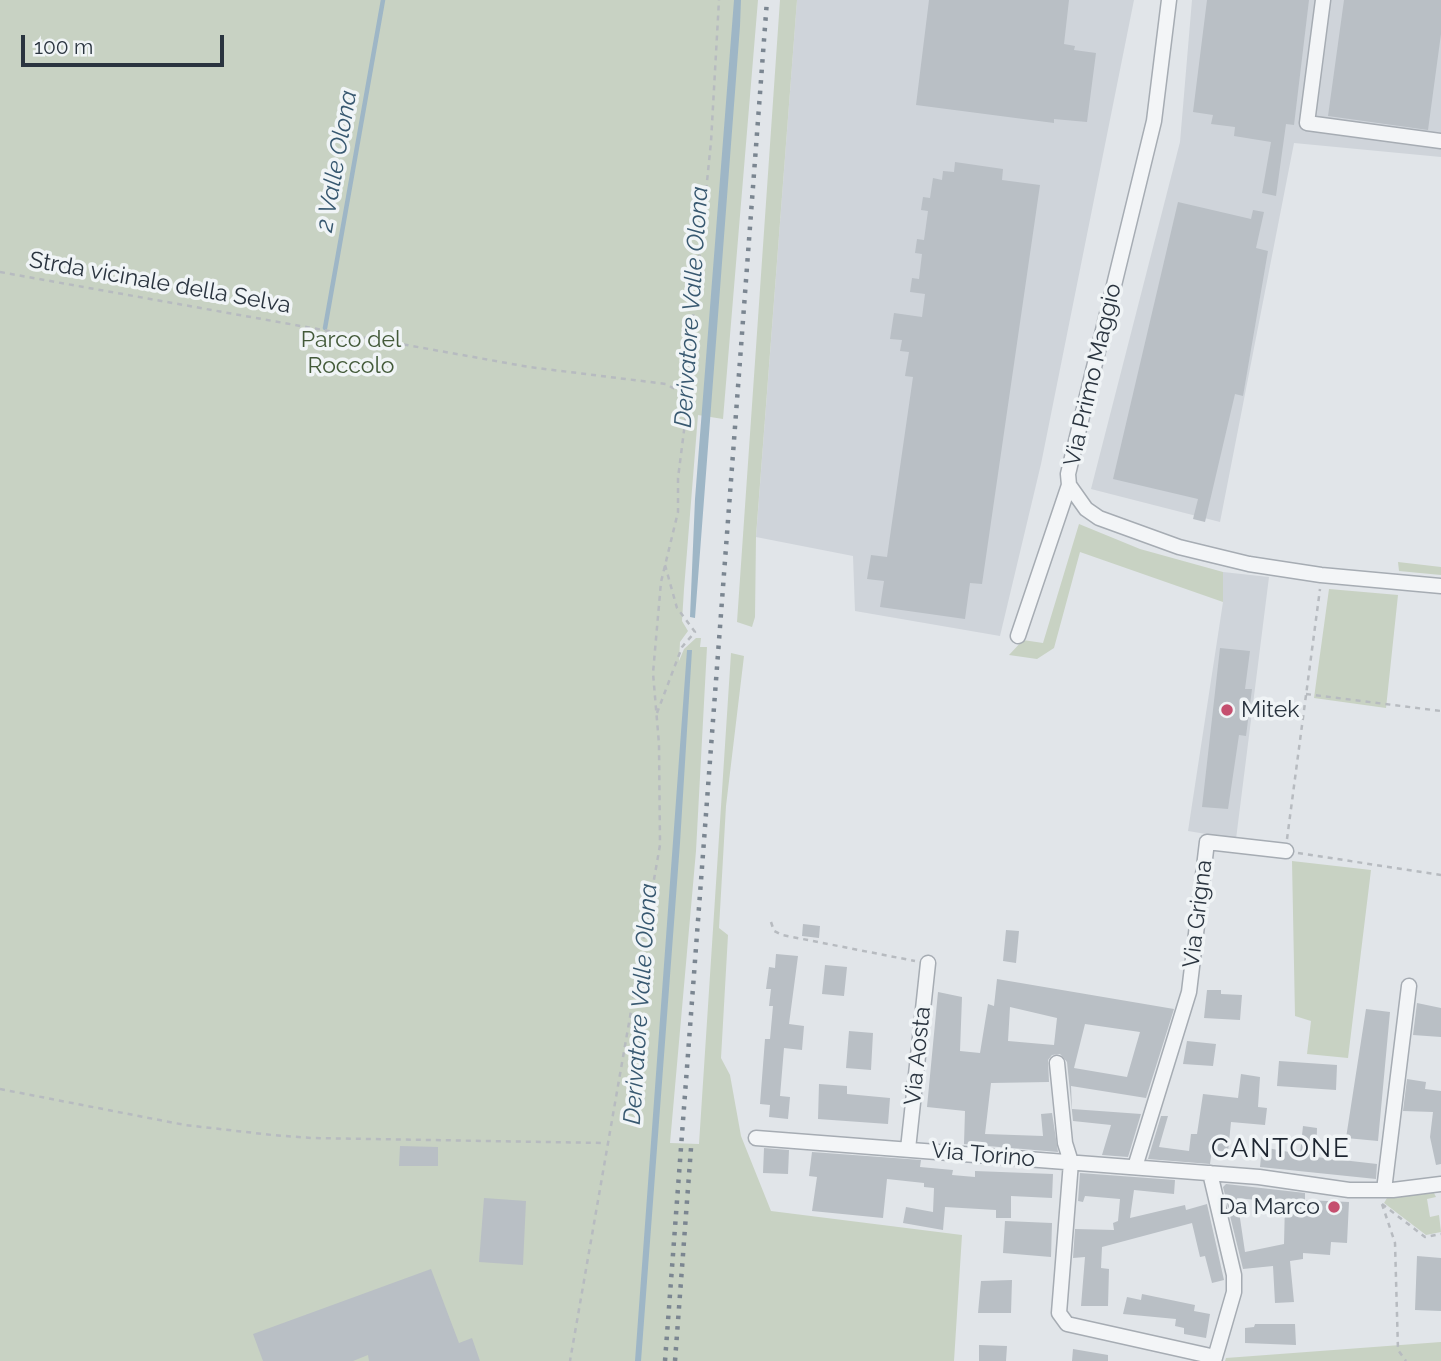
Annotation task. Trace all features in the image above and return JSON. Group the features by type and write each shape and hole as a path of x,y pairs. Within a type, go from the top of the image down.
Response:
{"street":[{"name":"Via Primo Maggio","path":"1169,0 1154,121 1068,474 1069,485 1086,509 1133,533 1249,564 1321,575 1441,586"},
{"path":"1323,0 1307,123 1441,141"},
{"path":"1018,636 1069,485"},
{"name":"Via Grigna","path":"1135,1167 1189,992 1207,842 1286,851"},
{"name":"Via Aosta","path":"908,1149 928,963"},
{"path":"1383,1197 1409,986"},
{"path":"1057,1063 1065,1143 1072,1162 1059,1313 1067,1324 1214,1359 1234,1292 1234,1275 1210,1173"},
{"name":"Via Torino","path":"756,1138 1210,1173 1349,1190 1383,1197 1441,1184"}],"path":[{"path":"570,1361 660,845 659,744 653,674 664,563 678,512 678,478 687,407 685,399 711,142 719,0"},
{"name":"Strda vicinale della Selva","path":"0,272 529,368 666,384 680,392 685,399"},
{"path":"656,716 682,647 695,632 677,608 664,563"},
{"path":"1321,575 1286,851 1441,875"},
{"path":"1306,694 1441,711"},
{"path":"771,922 774,931 782,935 928,963"},
{"path":"0,1089 207,1128 312,1138 606,1143"},
{"path":"1383,1197 1424,1237 1441,1234"},
{"path":"1383,1197 1395,1243 1398,1350 1406,1361"}],"shaded area":[{"path":"797,0 1134,0 1041,464 1000,636 855,611 853,556 756,537"},
{"path":"1192,0 1441,0 1441,157 1294,143 1220,522 1091,489 1180,142"},
{"path":"1223,572 1269,577 1236,839 1188,831 1223,602"}],"green space":[{"name":"Parco del Roccolo","path":"0,0 758,0 723,419 698,415 684,589 682,621 688,631 680,642 679,661 684,649 696,638 701,638 700,647 707,647 696,851 670,1143 699,1144 731,653 744,656 726,806 719,928 728,935 721,1058 730,1075 741,1136 771,1211 962,1235 954,1361 0,1361"},
{"path":"780,0 797,0 756,536 755,617 752,627 737,622"},
{"path":"1079,524 1140,549 1223,572 1223,602 1080,552 1054,648 1037,659 1009,655 1023,640 1043,643"},
{"path":"1398,562 1441,567 1441,575 1399,571"},
{"path":"1329,589 1398,595 1386,708 1314,698"},
{"path":"1292,861 1371,870 1348,1058 1307,1054 1311,1021 1295,1016"},
{"path":"1434,1193 1436,1197 1427,1199 1430,1217 1439,1215 1441,1232 1426,1235 1384,1203 1387,1198"},
{"path":"1441,1342 1441,1361 1225,1361 1226,1358"}],"water":[{"path":"734,0 741,0 740,26 695,618 690,617 695,499"},
{"path":"687,650 692,650 680,843 641,1361 635,1361"}],"building":[{"path":"929,0 1069,0 1064,44 1075,46 1074,50 1096,53 1087,122 1054,119 1054,123 916,105"},
{"path":"1207,0 1309,0 1294,125 1286,124 1276,196 1262,193 1271,142 1234,136 1235,127 1211,124 1213,115 1193,112"},
{"path":"1344,0 1441,0 1441,34 1428,130 1328,116"},
{"path":"955,162 1003,169 1002,180 1040,185 982,584 970,583 965,619 880,607 884,581 867,579 871,555 887,557 913,377 905,376 909,352 900,351 902,340 890,339 894,313 922,317 925,294 910,292 912,278 919,279 922,254 915,253 917,239 924,240 928,211 921,210 923,197 930,198 933,178 942,180 943,171 954,172"},
{"path":"1178,202 1251,219 1253,210 1264,212 1256,248 1268,251 1243,396 1235,394 1205,522 1193,519 1198,499 1113,479"},
{"path":"1220,648 1250,651 1245,689 1252,689 1246,736 1239,735 1228,809 1202,807"},
{"path":"803,924 820,926 819,938 802,936"},
{"path":"1006,930 1019,931 1016,963 1003,961"},
{"path":"776,954 798,956 789,1024 804,1026 802,1050 784,1048 780,1096 790,1097 788,1119 769,1117 770,1105 760,1104 765,1039 770,1039 773,1006 769,1006 771,989 766,989 769,967 775,968"},
{"path":"825,965 847,967 844,996 822,994"},
{"path":"997,979 1174,1009 1146,1098 1071,1086 1072,1109 1141,1114 1128,1157 1102,1155 1111,1125 1073,1121 1067,1062 1060,1054 1052,1055 1048,1060 1049,1082 991,1083 985,1134 1043,1136 1041,1114 1052,1113 1058,1152 964,1144 965,1111 927,1107 938,992 962,997 960,1051 980,1053 988,1004 994,1006","holes":["1010,1007 1057,1018 1054,1045 1008,1041","1085,1024 1140,1032 1127,1077 1074,1068"]},
{"path":"1207,990 1242,995 1240,1020 1204,1018"},
{"path":"1417,1003 1441,1008 1441,1037 1413,1035"},
{"path":"1366,1009 1390,1012 1378,1141 1346,1138"},
{"path":"849,1031 873,1033 871,1070 846,1068"},
{"path":"1187,1041 1216,1044 1213,1066 1183,1064"},
{"path":"1279,1061 1337,1065 1336,1090 1277,1086"},
{"path":"1241,1074 1260,1077 1258,1107 1267,1108 1265,1125 1231,1122 1228,1152 1212,1150 1210,1164 1148,1159 1161,1116 1168,1116 1159,1147 1189,1151 1191,1134 1197,1134 1203,1094 1238,1098"},
{"path":"1407,1079 1426,1082 1425,1089 1441,1091 1441,1164 1436,1165 1430,1137 1433,1112 1403,1111"},
{"path":"819,1084 847,1086 847,1094 890,1098 888,1124 818,1119"},
{"path":"1303,1126 1317,1128 1316,1157 1377,1164 1376,1179 1260,1167 1262,1147 1300,1154"},
{"path":"400,1146 438,1147 438,1166 399,1166"},
{"path":"764,1148 789,1150 788,1174 763,1173"},
{"path":"812,1152 921,1160 920,1167 953,1170 952,1175 975,1177 975,1171 1053,1174 1052,1198 1011,1196 1011,1218 996,1218 996,1210 945,1207 943,1230 903,1223 906,1207 933,1212 934,1188 924,1187 924,1183 887,1179 883,1218 812,1211 817,1177 809,1176"},
{"path":"1080,1173 1175,1180 1174,1194 1134,1190 1130,1218 1185,1205 1186,1210 1207,1204 1224,1280 1212,1283 1205,1256 1200,1257 1192,1223 1102,1247 1101,1268 1109,1269 1108,1306 1081,1306 1085,1257 1073,1258 1075,1229 1114,1230 1113,1223 1118,1221 1120,1199 1085,1196 1083,1202 1078,1201"},
{"path":"1226,1184 1305,1193 1305,1200 1349,1202 1347,1243 1331,1242 1330,1255 1303,1253 1303,1259 1290,1261 1294,1302 1275,1303 1273,1266 1243,1269 1223,1187","holes":["1237,1198 1285,1203 1284,1244 1245,1252"]},
{"path":"484,1198 526,1201 523,1265 479,1262"},
{"path":"1005,1221 1052,1223 1051,1257 1003,1253"},
{"path":"1417,1256 1441,1258 1441,1311 1415,1310"},
{"path":"431,1269 459,1343 472,1338 480,1361 369,1361 368,1355 353,1361 263,1361 253,1334"},
{"path":"1012,1280 1011,1313 978,1313 981,1281"},
{"path":"1142,1294 1195,1305 1194,1311 1210,1314 1206,1338 1184,1334 1184,1328 1175,1326 1176,1319 1123,1314 1127,1297 1141,1300"},
{"path":"1255,1324 1295,1324 1296,1345 1245,1343 1245,1328 1254,1327"},
{"path":"979,1345 1007,1346 1006,1361 979,1361"},
{"path":"1073,1349 1108,1355 1108,1361 1072,1361"}],"waterway":[{"name":"2 Valle Olona","path":"325,328 383,0"}],"railway":[{"path":"665,1361 767,0"},
{"path":"675,1361 691,1148"}],"place":[{"name":"Mitek","path":"1227,710"},
{"name":"Da Marco","path":"1334,1207"}],"district":[{"name":"CANTONE","path":"1281,1149"}],"water label":[{"name":"Derivatore Valle Olona","path":"692,307"},
{"name":"Derivatore Valle Olona","path":"641,1004"}]}
